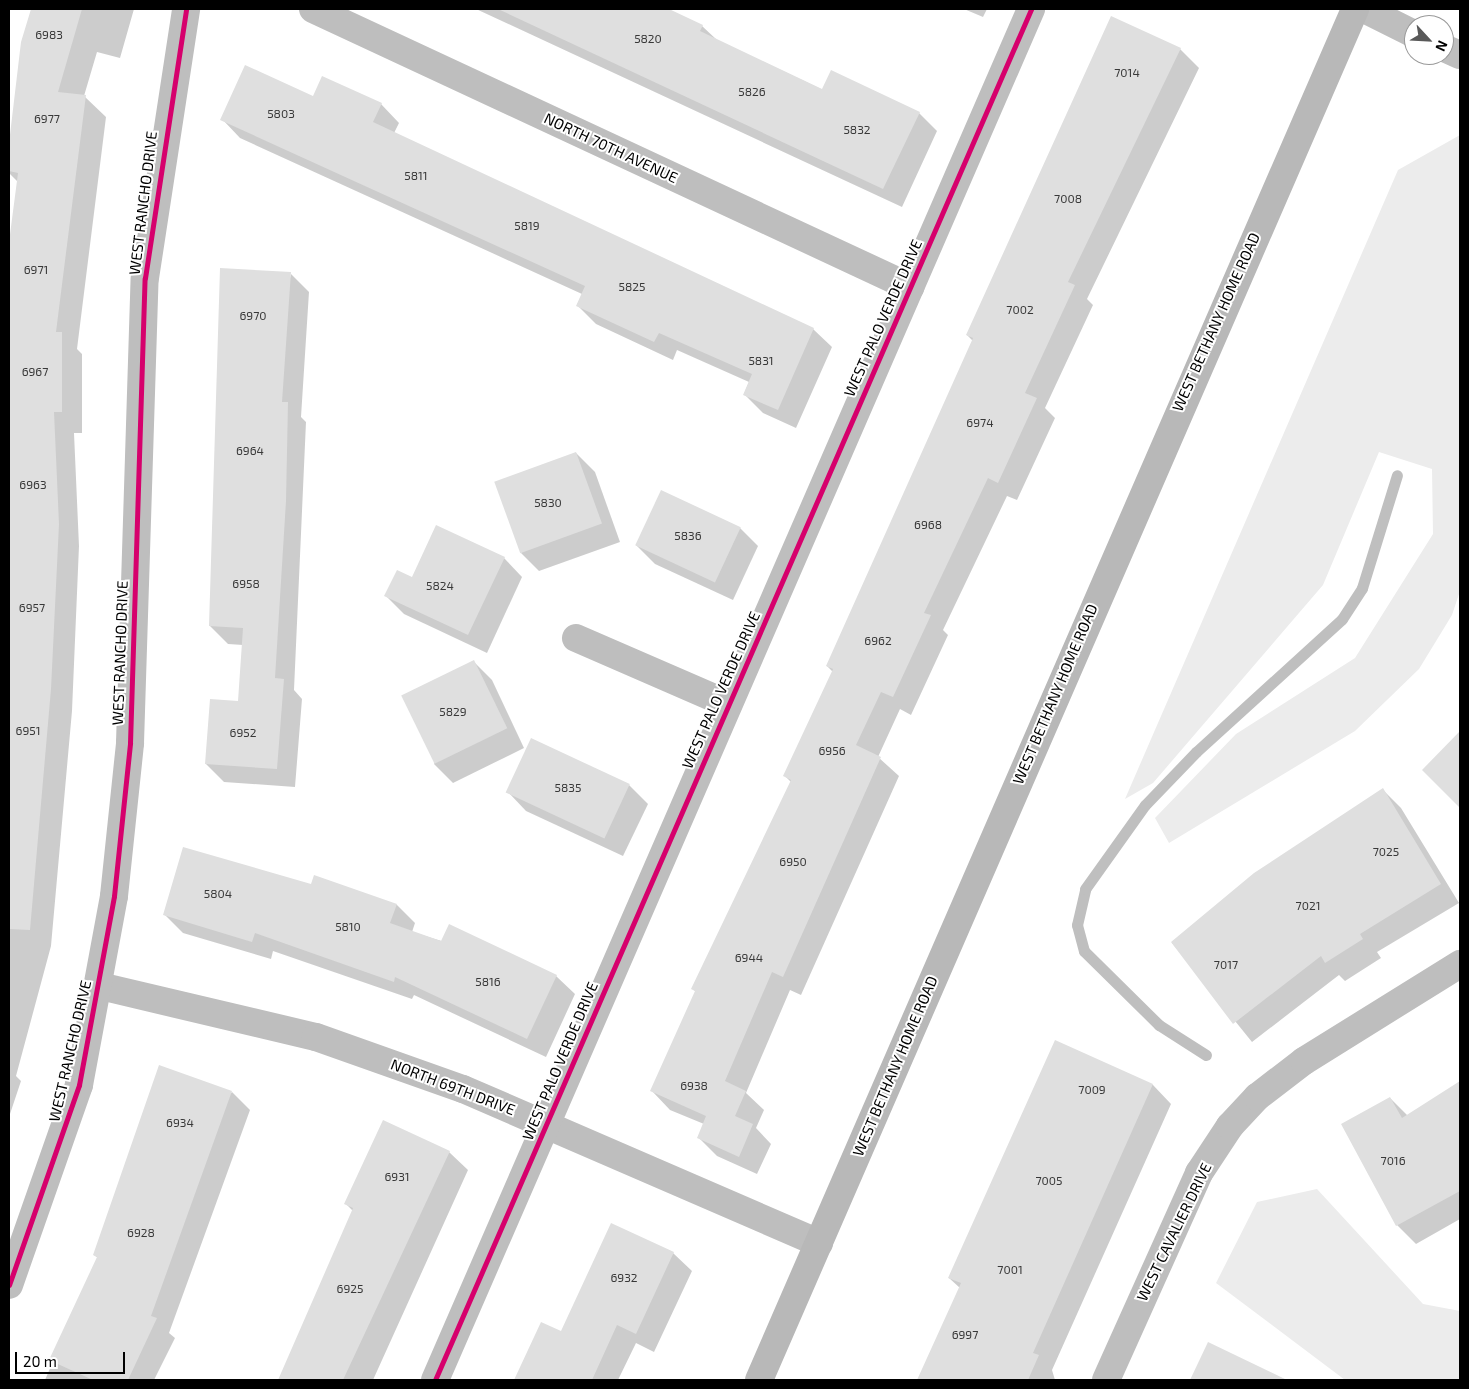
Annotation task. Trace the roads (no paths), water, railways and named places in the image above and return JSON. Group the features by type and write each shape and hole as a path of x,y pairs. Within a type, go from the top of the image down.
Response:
{"main road":[{"name":"WEST BETHANY HOME ROAD","path":"759,1380 1354,9"}],"street":[{"name":"WEST RANCHO DRIVE","path":"9,1285 79,1085 100,986 130,743 145,278 186,9"},
{"name":"NORTH 70TH AVENUE","path":"312,9 910,287"},
{"name":"WEST PALO VERDE DRIVE","path":"435,1380 1031,9"},
{"path":"1364,9 1404,29"},
{"path":"576,638 728,704"},
{"name":"WEST CAVALIER DRIVE","path":"1106,1380 1199,1173 1230,1126 1257,1097 1304,1061 1460,967"},
{"name":"NORTH 69TH DRIVE","path":"100,986 316,1036 463,1089 819,1243"}],"waterway":[{"path":"1206,1055 1159,1025 1084,951 1077,925 1085,889 1145,805 1196,752 1342,619 1362,588 1397,475"}]}
